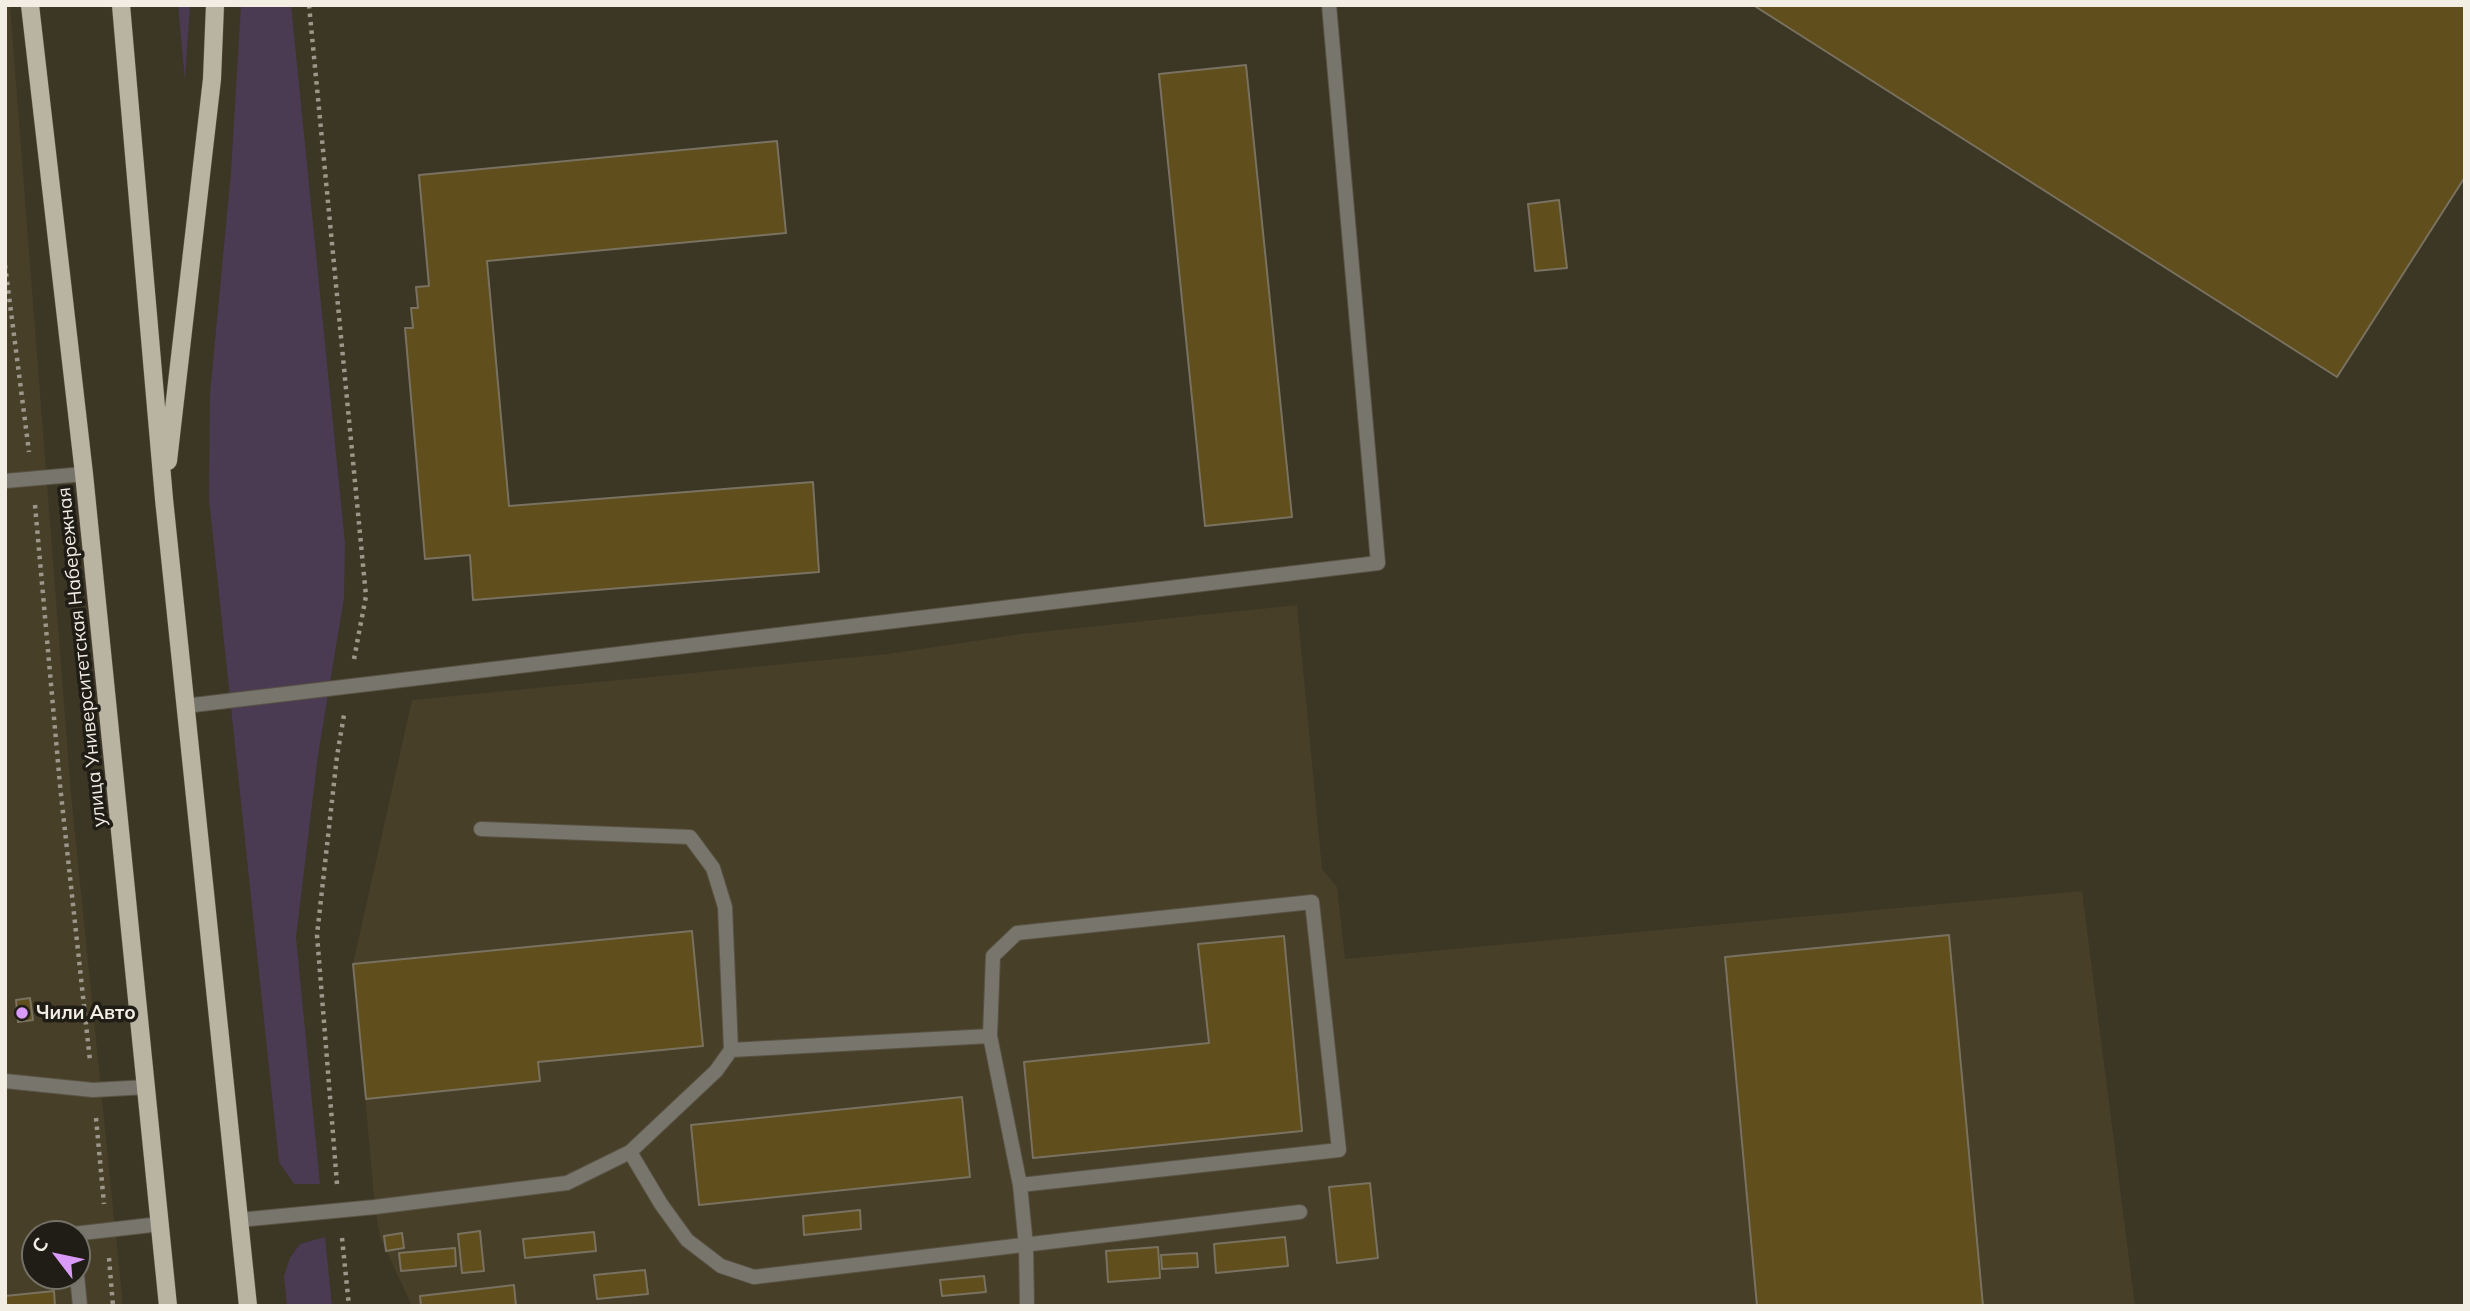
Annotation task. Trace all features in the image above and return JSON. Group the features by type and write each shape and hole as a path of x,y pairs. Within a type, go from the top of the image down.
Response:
{"main road":[{"name":"улица Университетская Набережная","path":"30,5 84,474 168,1306"},
{"path":"121,5 164,499 248,1306"},
{"path":"164,499 210,93 215,5"}],"lane":[{"path":"186,706 1378,563 1329,5"},
{"path":"5,481 84,474"},
{"path":"239,1220 567,1183 630,1152 716,1071 731,1050 725,907 713,868 690,837 481,829"},
{"path":"1020,1185 1339,1150 1312,902 1017,933 993,956 990,1036 1020,1185 1026,1246 1027,1306"},
{"path":"731,1050 990,1036"},
{"path":"5,1081 93,1090 147,1087"},
{"path":"630,1152 661,1204 687,1240 721,1266 754,1277 1300,1212"},
{"path":"91,1231 160,1224"}],"path":[{"path":"309,5 366,596 337,756 317,935 349,1306"},
{"path":"5,265 33,478 60,785 113,1306"}],"shaded area":[{"path":"5,5 10,5 71,794 123,1306 5,1306"},
{"path":"178,5 190,5 185,80"},
{"path":"241,5 291,5 345,543 344,598 318,755 296,937 320,1184 294,1184 279,1162 209,499 210,394 231,172"},
{"path":"1297,605 1322,869 1337,887 1345,959 2082,891 2135,1306 412,1306 380,1237 353,964 412,700 888,654 1021,634"},
{"path":"325,1237 332,1306 287,1306 284,1276 290,1258 300,1244"}],"building":[{"path":"1753,5 2465,5 2465,177 2337,377"},
{"path":"1246,65 1292,517 1205,526 1159,74"},
{"path":"777,141 786,233 487,261 509,506 813,482 819,572 473,600 470,555 425,559 405,328 413,328 411,308 418,308 416,287 429,286 419,175"},
{"path":"1559,200 1567,268 1535,271 1528,204"},
{"path":"692,931 703,1046 538,1062 540,1081 366,1099 353,964"},
{"path":"1949,935 1983,1306 1757,1306 1725,957"},
{"path":"1284,936 1302,1131 1033,1158 1024,1062 1209,1043 1198,944"},
{"path":"30,998 33,1020 18,1022 16,1000"},
{"path":"962,1097 970,1177 699,1205 691,1125"},
{"path":"1370,1183 1378,1258 1337,1263 1329,1187"},
{"path":"860,1210 861,1229 804,1235 803,1216"},
{"path":"480,1231 484,1271 462,1273 458,1234"},
{"path":"594,1232 596,1251 525,1258 523,1239"},
{"path":"402,1233 404,1248 386,1251 384,1236"},
{"path":"1285,1237 1288,1266 1216,1273 1214,1244"},
{"path":"1158,1247 1160,1278 1108,1282 1106,1251"},
{"path":"455,1248 456,1266 401,1271 399,1253"},
{"path":"1197,1253 1198,1267 1162,1269 1161,1255"},
{"path":"645,1270 648,1294 597,1299 594,1275"},
{"path":"984,1276 986,1292 942,1296 940,1280"},
{"path":"514,1285 516,1306 421,1306 420,1296"},
{"path":"54,1291 55,1306 5,1306 5,1296"}],"place":[{"name":"Чили Авто","path":"22,1013"}]}
